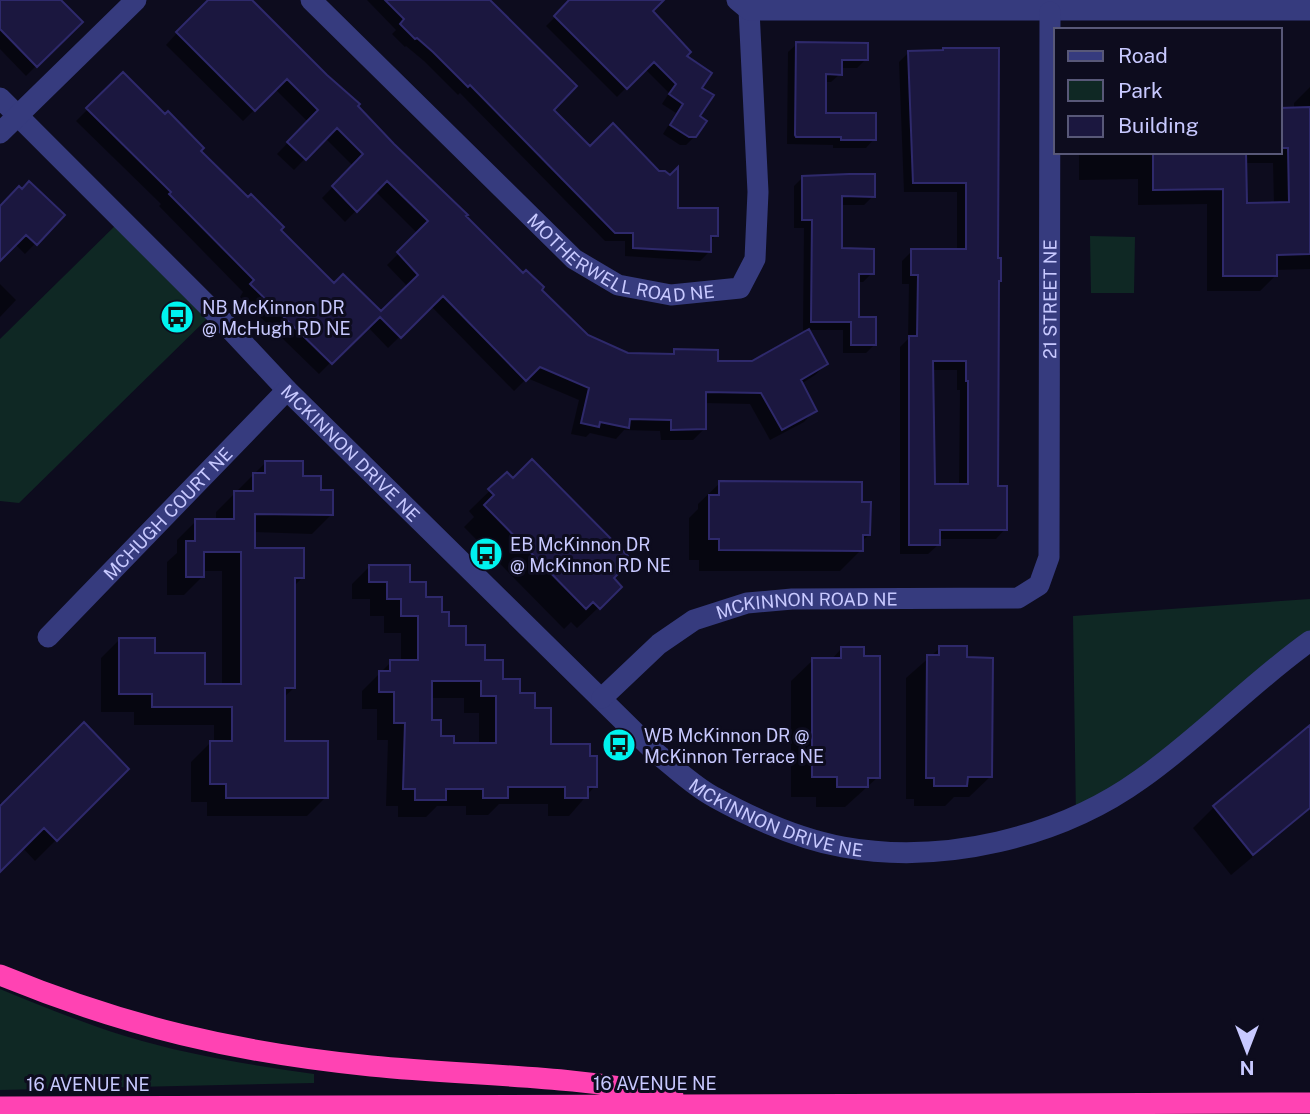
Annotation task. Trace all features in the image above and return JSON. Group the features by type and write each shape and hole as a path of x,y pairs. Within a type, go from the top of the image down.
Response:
{"highway":[{"path":"0,975 95,1012 147,1027 251,1050 372,1066 631,1087 716,1105"},
{"name":"16 AVENUE NE","path":"0,1107 1310,1103"}],"street":[{"path":"0,133 136,0"},
{"name":"MOTHERWELL ROAD NE","path":"311,0 574,260 618,285 671,295 740,288 755,259 757,156 743,5"},
{"path":"743,5 1050,12 1310,10"},
{"name":"21 STREET NE","path":"1039,585 1049,556 1050,12"},
{"name":"MCKINNON DRIVE NE","path":"0,98 287,390 655,752 711,796 775,826 841,847 879,852 916,853 1034,833 1076,818 1108,801 1157,767 1310,641"},
{"name":"MCHUGH COURT NE","path":"48,637 287,390"},
{"name":"MCKINNON ROAD NE","path":"602,698 659,644 694,620 747,603 792,598 1018,598 1039,585"}],"green space":[{"path":"122,219 214,312 19,503 0,501 0,339"},
{"path":"1090,236 1135,237 1134,293 1091,293"},
{"path":"1310,599 1310,641 1076,818 1073,616"},
{"path":"0,989 78,1020 148,1043 243,1063 314,1074 314,1083 0,1090"}],"building":[{"path":"0,0 61,0 83,22 37,67 0,29"},
{"path":"208,0 252,0 360,104 358,106 394,144 468,215 466,216 523,273 526,270 544,287 542,290 588,335 628,353 674,354 674,349 718,350 718,361 752,361 809,329 828,364 801,380 817,411 782,430 761,393 706,392 706,429 671,430 671,420 630,419 629,428 600,422 599,427 581,423 589,388 540,367 526,381 443,296 401,338 380,317 332,364 250,284 254,280 169,194 171,192 86,108 123,72 165,114 168,111 204,148 201,151 248,197 251,194 284,227 281,230 334,283 343,274 381,311 418,275 397,252 428,221 387,181 357,212 332,186 363,154 337,128 306,160 287,142 318,110 287,79 255,111 176,32"},
{"path":"385,0 490,0 577,86 554,110 590,146 613,123 659,171 670,175 678,167 678,208 718,208 718,236 711,236 711,252 633,248 633,233 615,233 470,85 468,87 400,24 404,19"},
{"path":"569,0 664,0 653,11 691,52 687,56 712,73 702,88 714,95 700,116 707,121 696,137 689,137 670,125 683,104 669,94 676,84 654,62 627,89 554,16"},
{"path":"796,42 868,43 868,60 842,60 842,75 826,74 826,113 876,113 876,140 796,137"},
{"path":"999,48 998,258 1001,258 1001,281 998,486 1007,486 1007,530 940,530 940,545 909,545 909,336 917,336 918,275 911,275 911,249 966,249 966,183 913,183 908,51","holes":["933,361 966,361 968,484 935,484"]},
{"path":"1310,107 1310,254 1277,255 1277,276 1223,276 1223,189 1153,190 1153,154 1246,154 1247,203 1289,202 1288,148 1282,148 1282,108"},
{"path":"875,174 875,197 842,196 842,248 874,249 874,274 859,274 859,317 876,317 876,345 851,345 851,322 811,322 812,220 802,220 802,176"},
{"path":"29,181 65,215 37,245 26,235 0,261 0,206 19,186 22,189"},
{"path":"532,459 632,560 614,578 622,587 600,609 593,602 586,609 484,505 494,495 488,489 507,472 513,478"},
{"path":"265,461 303,461 303,476 321,476 321,490 333,490 333,515 255,514 255,548 304,548 304,578 295,578 295,688 285,688 285,741 328,741 328,798 226,798 226,784 210,784 210,741 232,741 232,707 152,707 152,694 119,694 119,638 155,638 155,653 205,653 205,684 241,684 241,552 204,552 204,577 186,577 186,541 195,541 195,519 234,519 234,491 253,491 253,473 265,473"},
{"path":"719,481 862,482 862,502 871,502 870,535 863,535 863,551 719,550 719,539 709,539 709,495 719,495"},
{"path":"369,565 410,565 410,582 426,582 426,597 442,597 442,612 449,612 449,626 466,626 466,645 485,645 485,660 503,660 503,679 520,679 520,693 535,693 535,708 551,708 551,744 590,744 590,756 597,756 597,787 588,787 588,798 565,798 565,787 508,787 508,798 483,798 483,789 446,789 446,800 415,800 415,789 403,789 405,723 394,723 394,692 379,692 379,671 390,671 390,660 418,660 418,616 401,616 401,599 387,599 387,582 369,582","holes":["432,681 481,681 481,696 496,696 496,743 454,743 454,736 441,736 441,720 432,720"]},
{"path":"939,646 967,646 967,657 993,658 992,777 968,777 967,786 934,786 934,778 926,778 927,655 939,655"},
{"path":"841,647 864,647 864,656 880,656 880,778 868,778 868,787 837,787 837,777 812,777 812,658 841,658"},
{"path":"84,722 129,769 57,841 44,828 0,872 0,806"},
{"path":"1310,725 1310,808 1253,855 1213,806"}],"place":[{"name":"NB McKinnon DR @ McHugh RD NE","path":"177,317"},
{"name":"EB McKinnon DR @ McKinnon RD NE","path":"486,554"},
{"name":"WB McKinnon DR @ McKinnon Terrace NE","path":"619,745"}]}
